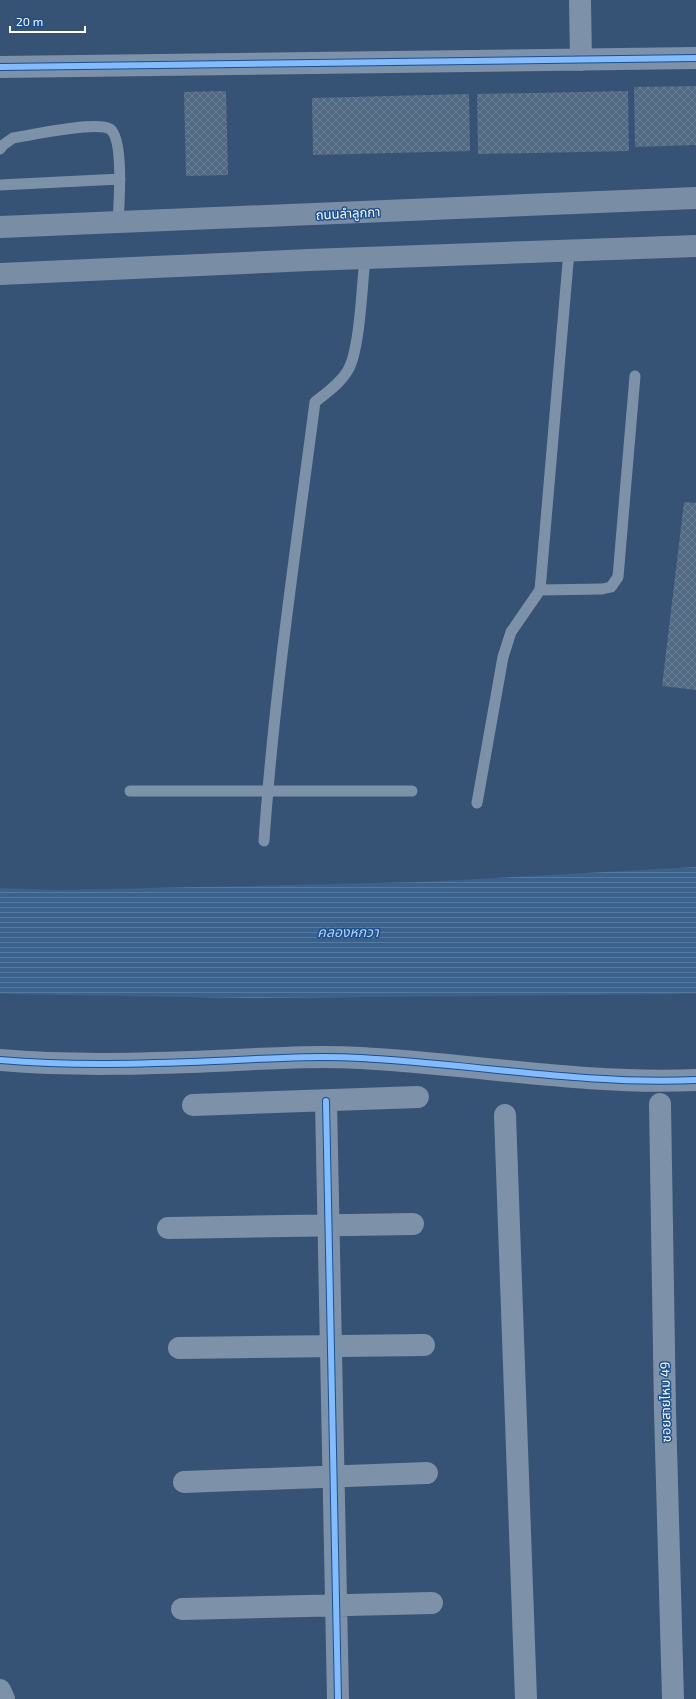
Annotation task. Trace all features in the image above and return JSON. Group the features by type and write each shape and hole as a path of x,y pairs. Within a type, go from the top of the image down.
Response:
{"main road":[{"name":"ถนนลำลูกกา","path":"0,227 696,198"},
{"path":"0,274 365,258 696,246"}],"street":[{"path":"580,0 581,60"},
{"path":"0,67 696,58"},
{"path":"0,1060 24,1062 155,1063 311,1057 361,1058 600,1079 657,1082 696,1080"},
{"path":"193,1105 418,1097"},
{"path":"326,1101 332,1477 338,1699"},
{"name":"ซอยสายไหม 49","path":"660,1104 664,1411 674,1699"},
{"path":"505,1116 526,1699"},
{"path":"168,1228 327,1224 414,1224"},
{"path":"179,1348 424,1345"},
{"path":"184,1482 427,1473"},
{"path":"182,1609 432,1603"},
{"path":"0,1690 4,1699"}],"lane":[{"path":"0,149 13,138 96,126 110,130 116,138 120,179 118,222"},
{"path":"0,185 120,179"},
{"path":"478,803 503,657 512,632 540,590 569,251"},
{"path":"264,841 268,791 315,402 329,392 348,370 355,352 365,258"},
{"path":"540,590 602,589 611,587 618,577 635,376"},
{"path":"130,791 412,791"}],"water":[{"name":"คลองหกวา","path":"696,867 696,994 249,998 0,994 0,888 58,890 421,882"}],"building":[{"path":"696,86 696,145 635,147 634,87"},
{"path":"226,91 228,175 186,176 184,92"},
{"path":"628,91 629,151 478,154 477,94"},
{"path":"469,94 470,151 313,155 312,98"},
{"path":"684,502 696,503 696,690 662,686"}],"cycle path":[{"path":"0,67 696,58"},
{"path":"0,1060 53,1063 134,1064 343,1057 612,1080 696,1080"},
{"path":"326,1101 338,1699"}]}
